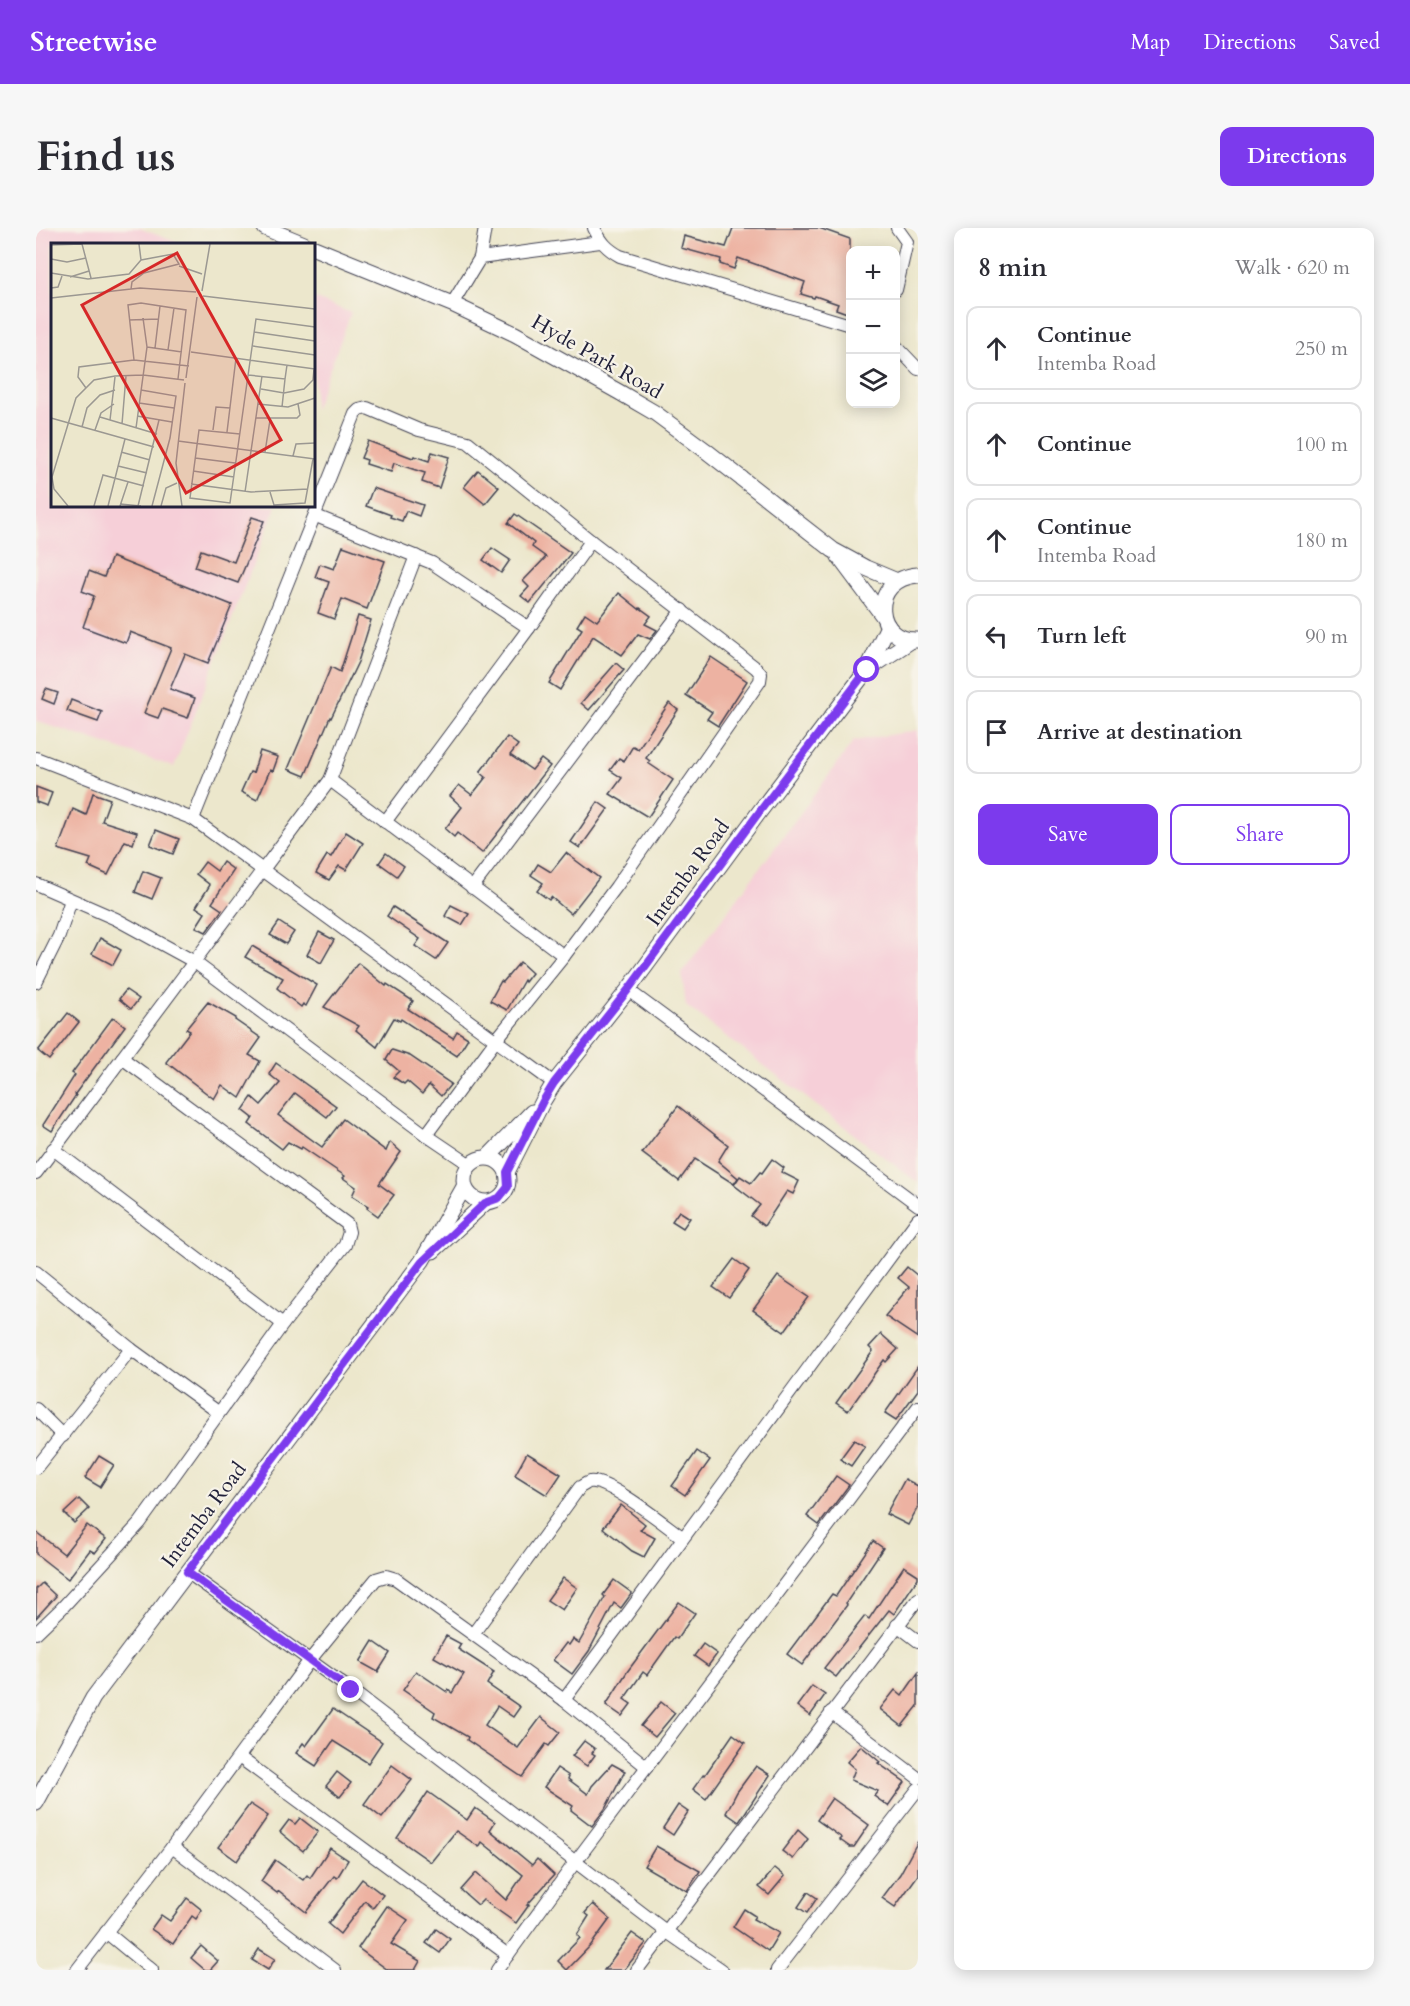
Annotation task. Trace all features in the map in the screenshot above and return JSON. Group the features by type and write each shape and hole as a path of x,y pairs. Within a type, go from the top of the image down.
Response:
{"street":[{"path":"265,228 302,243"},
{"path":"452,304 480,258 485,228"},
{"path":"594,228 600,242 620,256 846,324"},
{"path":"897,228 907,242 900,273"},
{"path":"480,258 600,242"},
{"name":"Hyde Park Road","path":"315,248 452,304 515,334 570,364 654,413 833,550"},
{"path":"900,350 918,369"},
{"path":"193,819 355,414 359,410 367,408 419,430 468,442 761,674 760,681 628,869 426,1135"},
{"path":"316,516 443,569 529,628"},
{"path":"385,822 591,541"},
{"path":"833,550 866,568 897,580"},
{"path":"833,550 886,621 902,638 915,640"},
{"path":"36,1173 330,780 416,556"},
{"path":"867,670 886,621 883,602 887,590 897,580 918,575"},
{"path":"472,888 682,610"},
{"path":"867,670 915,640"},
{"name":"Intemba Road","path":"543,1101 554,1083 628,990 867,670"},
{"path":"36,758 193,819 554,1083"},
{"path":"330,780 564,956"},
{"path":"36,884 116,919 194,961 426,1135 469,1164"},
{"path":"36,982 59,936 71,900"},
{"path":"628,990 918,1206"},
{"path":"36,1633 140,1523 218,1412 345,1245 349,1233 347,1224 122,1058"},
{"path":"488,1157 543,1101"},
{"path":"422,1262 485,1203 499,1198 508,1187 507,1172 543,1101"},
{"path":"54,1149 283,1324"},
{"path":"422,1262 464,1188 463,1175 469,1164 478,1158 488,1157 500,1162 507,1172"},
{"path":"464,1188 472,1198 485,1203"},
{"path":"564,1700 918,1219"},
{"name":"Intemba Road","path":"36,1803 93,1698 422,1262"},
{"path":"36,1272 131,1349 218,1412"},
{"path":"36,1468 131,1349"},
{"path":"497,1970 576,1861 918,1407"},
{"path":"36,1409 63,1436"},
{"path":"472,1634 580,1487 588,1482 602,1483 618,1491 682,1537"},
{"path":"187,1572 310,1660 667,1932 722,1970"},
{"path":"77,1970 172,1847 310,1660 376,1579 386,1576 396,1579 564,1700 647,1767"},
{"path":"637,1970 918,1599"},
{"path":"897,1625 918,1641"},
{"path":"831,1712 918,1778"},
{"path":"239,1757 508,1955"},
{"path":"777,1970 918,1789"},
{"path":"172,1847 335,1970"},
{"path":"106,1932 152,1970"}],"shaded area":[{"path":"36,228 139,228 178,243 51,243 51,507 276,507 174,767 36,721"},
{"path":"315,298 351,313 315,407"},
{"path":"918,730 918,1183 686,1006 682,973 854,741"}],"building":[{"path":"733,228 819,228 850,239 850,246 846,246 846,313 836,309 838,304 801,294 805,282 738,258 734,269 720,264 721,259 681,248 684,236 726,247"},
{"path":"368,441 413,458 414,456 429,461 432,452 449,457 439,488 422,482 425,473 394,463 391,472 366,464 367,460 361,458"},
{"path":"478,470 499,487 485,504 464,487"},
{"path":"373,488 423,505 419,516 406,511 402,521 366,506"},
{"path":"515,514 571,553 530,603 521,596 529,587 523,581 546,557 532,547 534,543 508,523"},
{"path":"252,517 264,521 238,583 195,567 201,550 234,562"},
{"path":"343,546 385,561 367,609 342,599 334,619 318,613 329,582 315,577 320,564 334,569"},
{"path":"492,548 510,560 501,573 483,560"},
{"path":"112,557 232,605 208,663 185,654 170,689 195,698 188,718 162,709 158,718 144,713 171,648 130,632 126,643 83,627 94,596 82,591 89,571 104,577"},
{"path":"619,593 651,616 645,624 657,630 650,639 638,634 622,655 593,636 560,690 549,683 582,629 577,626 585,613 597,621"},
{"path":"358,616 371,620 358,662 330,717 305,776 288,769 331,667 340,672"},
{"path":"711,657 747,681 718,726 707,719 712,712 686,695"},
{"path":"616,663 624,670 589,710 581,703"},
{"path":"46,689 58,693 54,704 42,699"},
{"path":"71,700 102,712 98,722 67,711"},
{"path":"669,703 678,710 646,758 650,761 648,763 673,780 648,817 610,794 622,778 610,770 619,758 624,761 633,746 638,749"},
{"path":"507,737 518,745 510,755 532,770 541,759 550,766 482,853 457,833 454,837 445,829 462,807 450,796 459,785 472,795 486,777 480,772"},
{"path":"260,751 278,757 257,800 241,792 250,772 253,773"},
{"path":"36,787 52,793 47,806 36,802"},
{"path":"93,793 110,799 102,821 137,832 133,844 125,841 108,875 88,866 91,859 58,849 73,809 86,815"},
{"path":"598,802 608,809 580,848 571,842"},
{"path":"156,830 179,839 173,854 150,845"},
{"path":"346,832 363,843 346,870 339,866 329,880 316,873 327,855 331,857"},
{"path":"386,853 404,866 397,876 379,863"},
{"path":"566,853 599,878 571,914 551,897 549,900 537,891 543,883 531,875 538,864 551,872"},
{"path":"205,862 217,871 223,862 234,870 212,903 222,910 206,932 196,927 205,913 196,907 210,885 196,874"},
{"path":"143,871 161,878 152,899 135,892"},
{"path":"451,905 469,914 462,925 445,916"},
{"path":"393,907 448,943 436,960 415,946 420,939 387,916"},
{"path":"279,922 294,932 286,944 270,935"},
{"path":"319,932 334,940 321,963 307,955"},
{"path":"100,938 121,950 113,965 92,954"},
{"path":"252,946 317,985 306,1006 303,1004 301,1007 277,988 283,978 245,957"},
{"path":"520,962 532,973 525,982 524,980 507,1010 490,1001 501,981 503,982"},
{"path":"358,963 386,986 387,984 413,1001 408,1009 453,1038 457,1031 468,1038 457,1056 401,1019 400,1021 394,1018 377,1047 356,1030 359,1026 324,1007"},
{"path":"126,990 139,999 131,1009 119,999"},
{"path":"208,1002 236,1018 235,1020 261,1038 249,1055 260,1061 240,1098 222,1085 214,1099 166,1062 190,1031 186,1029"},
{"path":"68,1013 79,1022 49,1060 38,1051"},
{"path":"113,1017 125,1026 75,1094 52,1131 43,1125 75,1075 72,1073"},
{"path":"392,1050 410,1056 451,1084 441,1096 429,1085 422,1094 407,1081 404,1084 393,1077 399,1071 386,1060"},
{"path":"276,1063 336,1106 327,1117 295,1093 278,1115 322,1147 343,1119 386,1151 390,1142 401,1152 379,1184 394,1195 378,1216 367,1208 368,1206 352,1196 356,1187 343,1178 345,1176 302,1147 301,1149 288,1142 282,1149 249,1124 253,1118 243,1110 252,1097 261,1105 280,1083 269,1074"},
{"path":"678,1106 728,1145 718,1161 738,1178 734,1184 695,1159 679,1181 642,1153"},
{"path":"772,1159 784,1168 781,1172 799,1181 793,1194 787,1191 764,1226 751,1216 760,1205 734,1185 740,1176 751,1183"},
{"path":"679,1211 690,1218 683,1228 672,1221"},
{"path":"734,1259 749,1270 729,1298 713,1287"},
{"path":"907,1267 918,1276 918,1338 885,1316 909,1287 898,1278"},
{"path":"778,1276 809,1297 784,1332 753,1310"},
{"path":"881,1334 898,1349 886,1362 884,1360 848,1411 836,1403 873,1351 869,1347"},
{"path":"918,1366 918,1390 896,1420 885,1413"},
{"path":"854,1440 865,1446 851,1466 840,1459"},
{"path":"697,1451 710,1460 685,1495 672,1486"},
{"path":"527,1453 561,1474 547,1495 515,1475"},
{"path":"99,1456 114,1465 100,1487 85,1478"},
{"path":"836,1476 849,1485 819,1525 807,1516"},
{"path":"905,1479 918,1486 918,1507 908,1525 886,1514"},
{"path":"79,1499 89,1509 74,1523 64,1513"},
{"path":"621,1505 645,1524 640,1530 655,1538 644,1557 632,1551 603,1528"},
{"path":"87,1525 106,1539 95,1553 90,1550 68,1579 36,1554 36,1532 64,1554"},
{"path":"873,1541 883,1548 846,1603 847,1605 802,1665 787,1654 832,1594 836,1596"},
{"path":"904,1566 918,1575 918,1578 894,1614 889,1610 836,1677 824,1668 865,1616 869,1619"},
{"path":"563,1578 577,1588 562,1610 547,1600"},
{"path":"614,1580 632,1593 621,1608 614,1603 589,1651 572,1674 553,1660 566,1643 569,1645 573,1639 579,1643 605,1597 603,1595"},
{"path":"42,1583 56,1596 36,1618 36,1589"},
{"path":"679,1602 695,1613 677,1639 674,1637 647,1675 643,1672 624,1699 631,1704 622,1716 606,1705 627,1672"},
{"path":"446,1636 461,1644 458,1649 494,1672 487,1684 520,1707 513,1717 497,1706 485,1725 518,1748 541,1717 560,1732 549,1746 546,1744 522,1777 467,1740 468,1737 433,1717 435,1712 403,1690 416,1671 452,1693 464,1674 434,1657"},
{"path":"373,1641 390,1653 378,1672 360,1662"},
{"path":"703,1644 717,1654 708,1666 694,1656"},
{"path":"918,1673 918,1706 902,1726 880,1709 895,1690 902,1696"},
{"path":"812,1686 825,1695 810,1716 797,1706"},
{"path":"661,1702 675,1713 655,1737 641,1726"},
{"path":"333,1709 382,1742 368,1763 333,1741 316,1766 296,1753 303,1743 306,1746"},
{"path":"733,1734 745,1743 706,1799 693,1789"},
{"path":"584,1741 595,1749 592,1753 595,1755 587,1766 572,1756"},
{"path":"861,1746 880,1762 878,1763 905,1782 888,1806 874,1796 878,1791 851,1780 855,1769 847,1762"},
{"path":"612,1764 625,1771 605,1809 592,1826 571,1810 573,1806 544,1787 557,1768 588,1794 592,1786"},
{"path":"392,1765 412,1780 382,1818 364,1804"},
{"path":"756,1766 770,1775 739,1822 726,1813 737,1792"},
{"path":"337,1772 351,1783 340,1797 326,1786"},
{"path":"428,1792 467,1820 475,1808 495,1822 490,1830 532,1865 537,1859 554,1875 527,1905 529,1905 516,1923 483,1900 478,1905 461,1890 476,1873 506,1900 523,1875 482,1842 479,1847 456,1831 431,1862 397,1838"},
{"path":"832,1798 869,1825 854,1847 840,1840 842,1838 817,1820"},
{"path":"250,1804 268,1816 237,1861 218,1847"},
{"path":"678,1805 688,1812 673,1835 663,1828"},
{"path":"300,1818 318,1832 303,1851 280,1832 289,1820 295,1824"},
{"path":"798,1830 808,1839 793,1859 782,1851"},
{"path":"918,1841 918,1875 895,1907 882,1898 900,1874"},
{"path":"656,1846 700,1871 687,1891 644,1866"},
{"path":"330,1848 348,1860 337,1878 334,1876 306,1912 279,1891 277,1893 261,1881 275,1860 303,1880 307,1875 310,1878"},
{"path":"775,1868 785,1876 769,1895 759,1887"},
{"path":"362,1879 383,1895 373,1908 365,1901 340,1934 328,1924"},
{"path":"808,1892 817,1898 807,1913 798,1907"},
{"path":"187,1898 202,1910 196,1919 192,1916 173,1944 151,1929 161,1915 170,1921"},
{"path":"593,1904 610,1919 591,1945 567,1970 558,1961 580,1938 577,1935 589,1916 585,1913"},
{"path":"387,1906 408,1920 391,1944 420,1961 415,1970 388,1970 358,1948"},
{"path":"744,1909 755,1916 753,1919 779,1933 768,1951 733,1927"},
{"path":"436,1929 450,1939 440,1953 426,1943"},
{"path":"632,1933 646,1943 624,1970 604,1970"},
{"path":"201,1946 218,1961 210,1970 205,1970 191,1958"},
{"path":"259,1949 275,1959 268,1970 252,1960"}],"route":[{"path":"351,1690 187,1572 422,1262 485,1203 499,1198 508,1187 507,1172 554,1083 628,990 867,670"}]}
